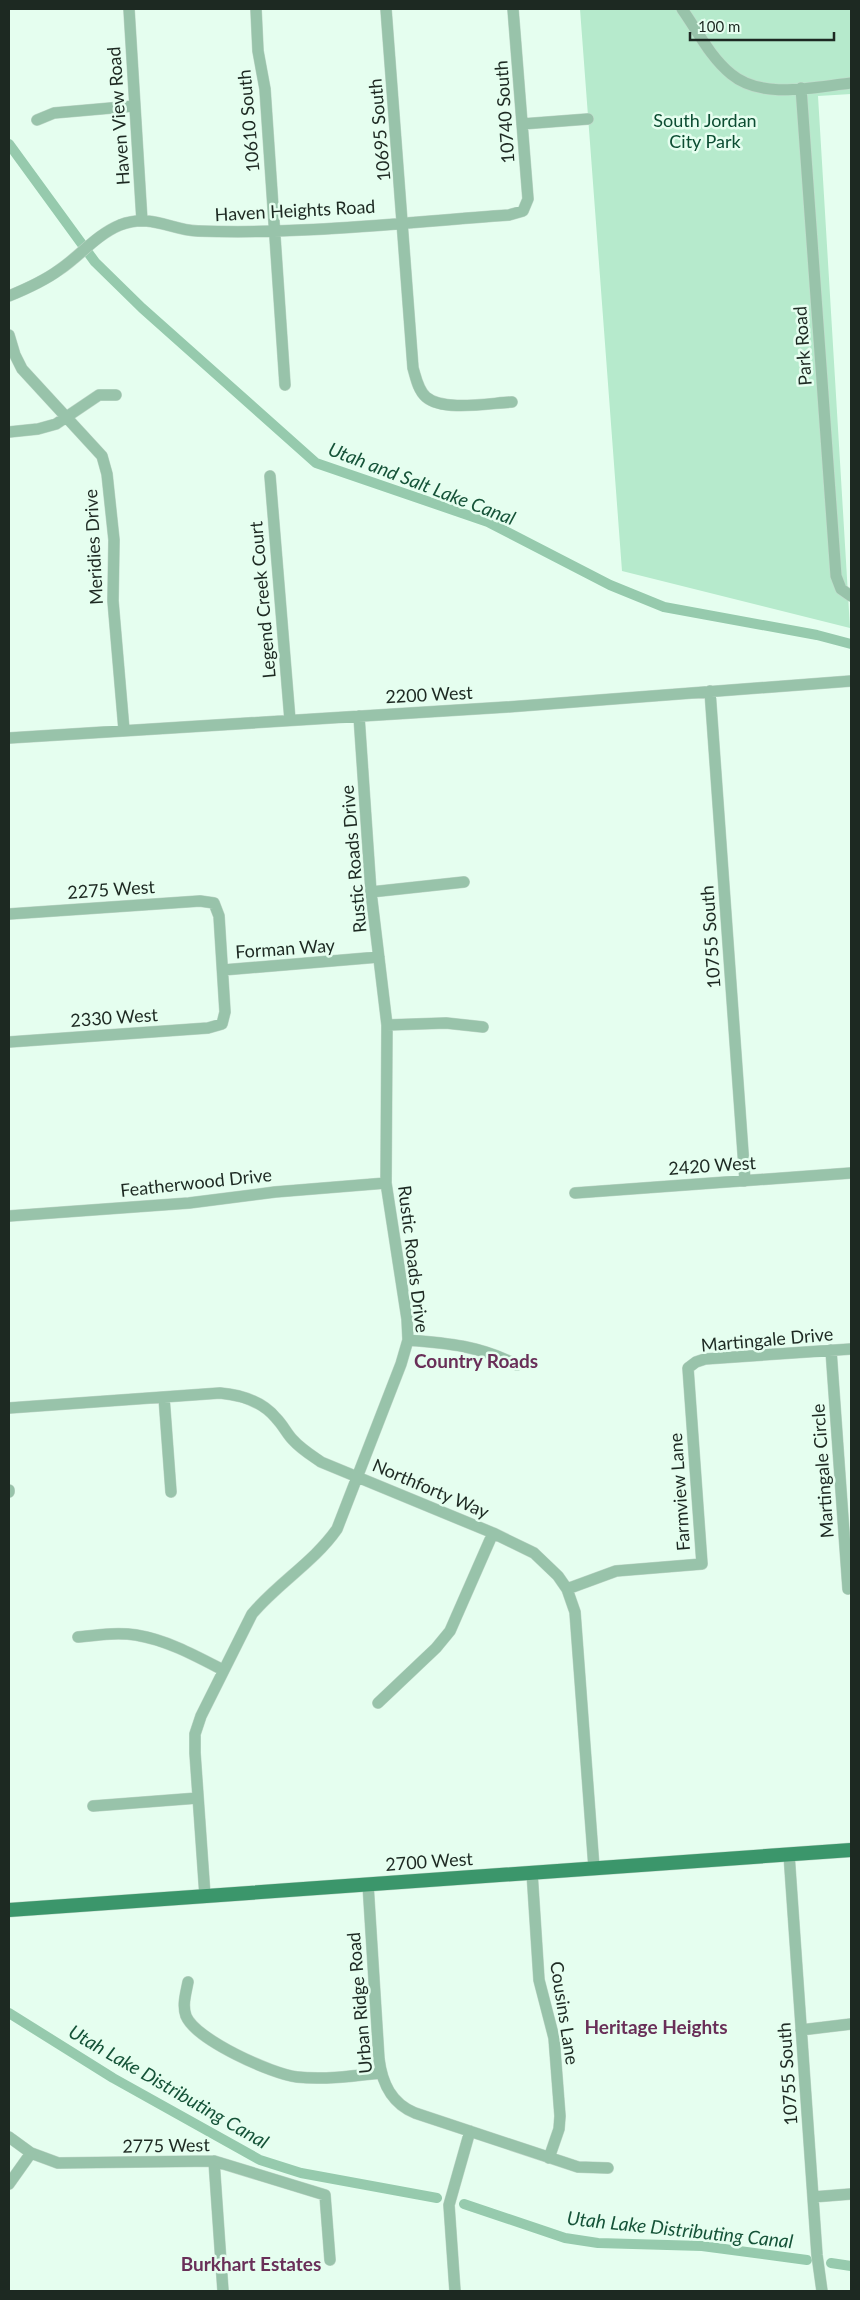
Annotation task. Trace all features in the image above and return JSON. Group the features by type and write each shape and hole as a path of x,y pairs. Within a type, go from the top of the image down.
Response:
{"main road":[{"name":"2700 West","path":"9,1910 851,1850"}],"street":[{"name":"Haven View Road","path":"129,9 142,221"},
{"name":"10610 South","path":"256,9 258,51 265,89 286,385"},
{"name":"10695 South","path":"386,9 404,222 413,368 418,385 426,397 450,405 512,402"},
{"name":"10740 South","path":"513,9 528,200 523,211"},
{"path":"682,9 707,46 731,74 756,86 769,89 851,84"},
{"name":"Park Road","path":"801,88 836,576 841,589 851,596"},
{"path":"37,120 54,113 134,106"},
{"path":"522,124 588,119"},
{"name":"Haven Heights Road","path":"9,296 33,286 60,270 88,245 121,225 142,221 160,221 195,231 275,231 509,215 523,211"},
{"name":"Meridies Drive","path":"9,335 15,355 22,369 102,456 107,474 114,540 113,601 124,730"},
{"path":"9,432 38,429 56,424 99,395 116,395"},
{"name":"Legend Creek Court","path":"270,476 290,720"},
{"name":"2200 West","path":"9,738 507,707 851,681"},
{"name":"10755 South","path":"710,691 744,1181"},
{"name":"Rustic Roads Drive","path":"205,1896 195,1734 201,1716 222,1670 252,1614 325,1544 337,1529 403,1358 408,1340 407,1319 386,1184 387,1025 371,892 359,716"},
{"path":"371,892 464,882"},
{"name":"2275 West","path":"9,914 200,901 214,902 219,916 223,970"},
{"name":"Forman Way","path":"223,970 379,957"},
{"name":"2330 West","path":"9,1042 208,1028 222,1024 226,1012 223,970"},
{"path":"387,1025 446,1022 484,1027"},
{"name":"2420 West","path":"575,1192 851,1173"},
{"name":"Featherwood Drive","path":"9,1216 189,1203 275,1192 386,1184"},
{"path":"408,1340 474,1347 499,1356 516,1365"},
{"name":"Martingale Drive","path":"688,1368 696,1362 705,1359 851,1348"},
{"name":"Martingale Circle","path":"831,1350 848,1589"},
{"name":"Farmview Lane","path":"567,1589 616,1571 702,1564 688,1368"},
{"name":"Northforty Way","path":"9,1408 236,1394 251,1399 264,1407 276,1418 292,1439 306,1452 322,1462 493,1533 534,1553 547,1563 567,1589 572,1601 576,1624 594,1868"},
{"path":"164,1397 171,1492"},
{"path":"378,1703 436,1648 450,1631 493,1533"},
{"path":"78,1637 119,1634 136,1635 168,1644 222,1670"},
{"path":"93,1806 198,1798"},
{"name":"10755 South","path":"789,1854 813,2197 822,2291"},
{"name":"Cousins Lane","path":"532,1872 540,1987 553,2032 560,2116 557,2136 549,2158"},
{"name":"Urban Ridge Road","path":"368,1884 381,2073 390,2094 404,2108 549,2158 582,2168 608,2168"},
{"path":"188,1982 184,2009 193,2027 202,2034 260,2066 284,2074 310,2078 381,2073"},
{"path":"801,2030 851,2024"},
{"path":"455,2291 449,2205 470,2131"},
{"name":"2775 West","path":"9,2137 31,2153 45,2160 70,2163 214,2161 325,2195 330,2260"},
{"path":"9,2184 31,2153"},
{"path":"214,2161 223,2291"},
{"path":"813,2197 851,2194"}],"green space":[{"name":"South Jordan City Park","path":"580,9 851,9 851,94 818,96 850,628 622,571"}],"waterway":[{"name":"Utah and Salt Lake Canal","path":"9,144 95,262 142,308 316,463 488,522 610,585 664,607 817,635 851,644"},
{"name":"Utah Lake Distributing Canal","path":"9,2013 113,2078 260,2160 301,2173 437,2198"},
{"name":"Utah Lake Distributing Canal","path":"464,2204 565,2238 598,2243 702,2246 807,2260"},
{"name":"Utah Lake Distributing Canal","path":"831,2263 851,2266"}],"district":[{"name":"Country Roads","path":"476,1360"},
{"name":"Heritage Heights","path":"656,2026"},
{"name":"Burkhart Estates","path":"251,2263"}]}
